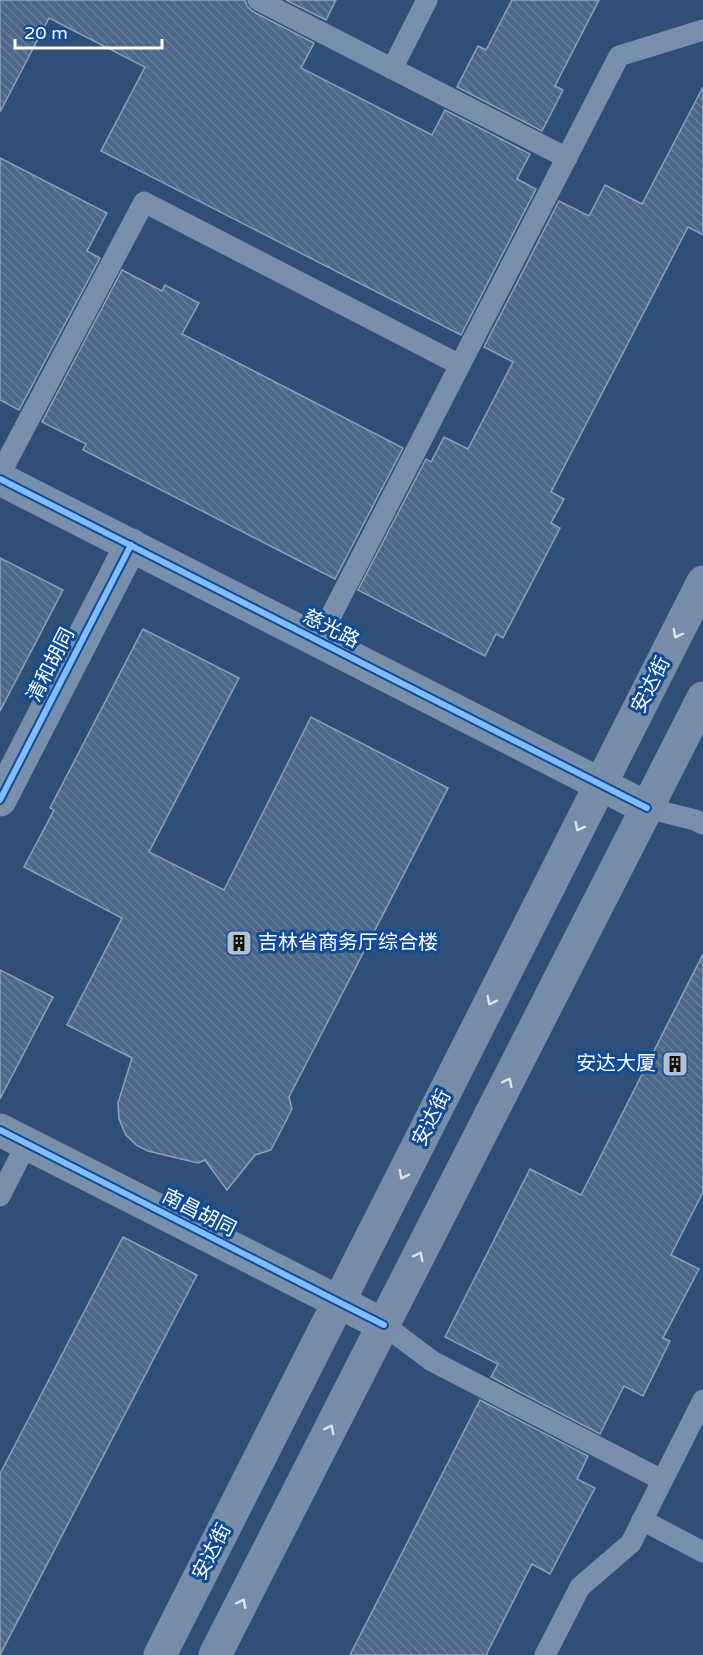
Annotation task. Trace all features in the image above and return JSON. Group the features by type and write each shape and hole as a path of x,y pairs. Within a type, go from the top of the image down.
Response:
{"main road":[{"name":"安达街","path":"160,1655 703,582"},
{"path":"215,1655 703,698"}],"street":[{"name":"慈光路","path":"0,479 647,808"},
{"name":"清和胡同","path":"0,801 131,545"},
{"name":"南昌胡同","path":"13,1136 384,1325"}],"lane":[{"path":"258,0 567,158"},
{"path":"392,69 428,0"},
{"path":"318,641 619,56 703,30"},
{"path":"0,474 144,202 460,365"},
{"path":"647,808 703,824"},
{"path":"0,1196 13,1136"},
{"path":"384,1325 432,1361 662,1480"},
{"path":"545,1655 580,1587 631,1543 703,1400"},
{"path":"642,1520 703,1552"}],"building":[{"path":"0,0 245,0 252,11 314,43 301,68 432,135 445,110 530,154 517,179 536,189 461,335 101,151 145,67 49,18 0,112"},
{"path":"286,0 336,0 326,20"},
{"path":"512,0 599,0 555,86 563,90 542,131 457,87 478,46 486,50"},
{"path":"703,87 703,235 688,227 551,492 564,499 551,523 560,528 503,638 496,634 485,656 358,590 426,459 431,462 444,437 468,449 513,362 484,347 559,201 589,216 605,185 642,204"},
{"path":"0,158 107,213 87,251 100,258 19,410 0,400"},
{"path":"122,270 162,291 165,285 199,303 182,334 403,448 335,579 83,450 86,444 42,422"},
{"path":"0,558 63,590 0,711"},
{"name":"吉林省商务厅综合楼","path":"143,629 239,678 149,852 224,890 311,717 448,788 289,1097 292,1109 271,1150 255,1155 227,1190 205,1160 198,1163 148,1151 136,1145 126,1135 119,1119 118,1103 132,1058 67,1025 122,918 24,867 54,810 50,808"},
{"path":"703,954 703,1192 671,1255 699,1269 663,1338 670,1341 643,1396 624,1386 600,1434 491,1377 498,1364 445,1337 530,1169 581,1195"},
{"path":"0,970 53,997 0,1099"},
{"path":"123,1237 197,1275 0,1655 0,1474"},
{"path":"480,1400 588,1456 577,1479 595,1488 550,1574 532,1564 486,1655 350,1655"}],"cycle path":[{"path":"0,479 647,808"},
{"path":"0,800 131,545"},
{"path":"0,1130 384,1325"}],"place":[{"name":"吉林省商务厅综合楼","path":"239,943"},
{"name":"安达大厦","path":"675,1064"}]}
